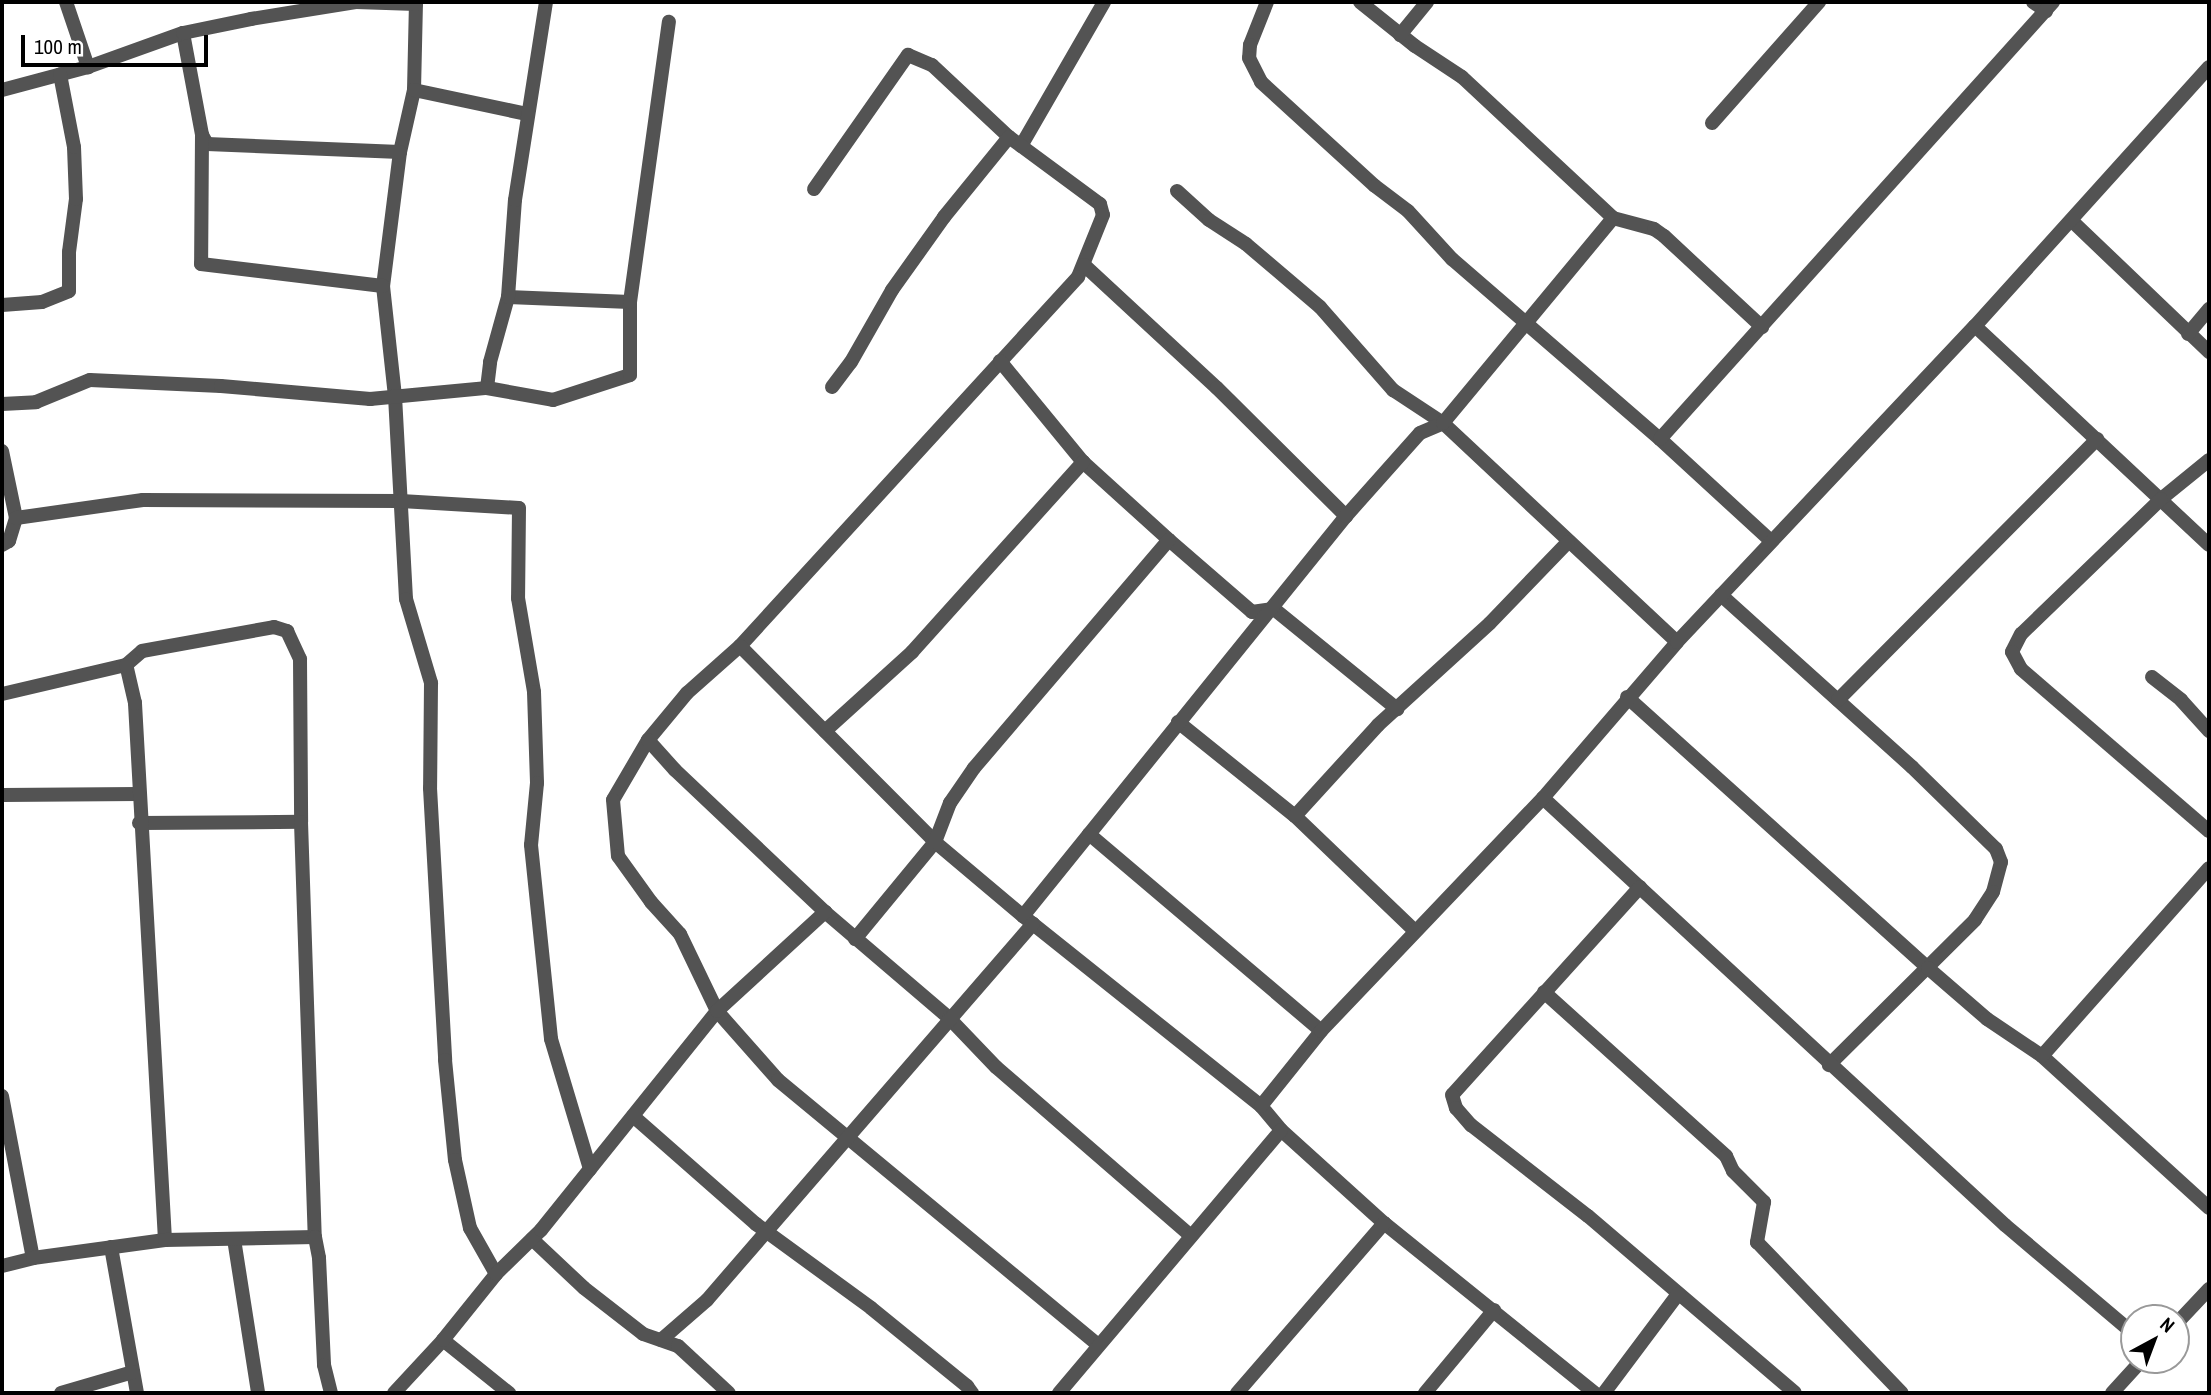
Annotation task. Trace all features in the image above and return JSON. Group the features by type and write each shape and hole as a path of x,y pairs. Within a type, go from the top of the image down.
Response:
{"street":[{"path":"66,2 88,67"},
{"path":"2,90 88,67 183,33 300,9 356,2 416,3 414,90 400,152 383,286 395,396 406,598 431,683 430,788 445,1060 455,1160 470,1228 496,1274"},
{"path":"487,388 490,362 509,297 514,214 545,2"},
{"path":"832,387 851,362 892,290 936,227 1015,142 1104,2"},
{"path":"1267,2 1250,45 1249,58 1261,82 1375,186 1408,211 1452,260 1660,439 1772,541"},
{"path":"1360,2 1400,35 1462,77 1613,218 1654,229 1664,236 1762,327"},
{"path":"1400,35 1427,2"},
{"path":"1712,123 1819,2"},
{"path":"1660,439 2049,6 2033,2"},
{"path":"2,404 36,402 90,380 221,386 370,399 487,388 553,400 630,375 630,302 669,22"},
{"path":"183,33 202,135 201,264 383,286"},
{"path":"814,189 908,55 932,65 1015,142 1100,204 1103,215 1078,277 740,646 687,693 648,740 613,800 618,856 651,902 680,934 717,1011 778,1080 1098,1345"},
{"path":"1261,1106 1321,1031 1543,797 1677,642 1975,326 2209,67"},
{"path":"2,305 42,302 69,291 69,252 76,199 74,147 60,74"},
{"path":"414,90 527,114"},
{"path":"202,135 207,144 400,152"},
{"path":"1177,191 1209,220 1246,244 1320,307 1393,390 1443,423 1677,642"},
{"path":"662,1340 707,1300 848,1138 1028,920 1089,834 1346,516 1420,433 1443,423 1613,218"},
{"path":"2072,221 2209,352"},
{"path":"1084,265 1217,388 1346,516"},
{"path":"509,297 630,302"},
{"path":"2188,334 2209,309"},
{"path":"1975,326 2209,545"},
{"path":"1000,361 1083,461 1169,540 1252,612 1274,608 1397,709"},
{"path":"1838,700 2097,439"},
{"path":"2,451 16,518 9,541 2,545"},
{"path":"2209,460 2161,499 2021,634 2012,652 2021,669 2209,831"},
{"path":"825,731 912,652 1083,461"},
{"path":"16,518 143,500 401,501 519,508 518,598 534,692 537,783 531,845 551,1039 590,1169"},
{"path":"855,939 935,842 950,803 974,768 1169,540"},
{"path":"1295,816 1378,725 1490,623 1568,542"},
{"path":"1721,595 1838,700 1996,849 2001,862 1993,892 1975,920 1829,1065"},
{"path":"2,694 126,665 142,651 263,628 287,631 300,659 301,822 315,1237 320,1258 324,1365 331,1393"},
{"path":"740,646 935,842 1261,1106 1280,1130 1384,1223 1595,1393"},
{"path":"126,665 135,703 139,824 165,1240"},
{"path":"2152,677 2181,700 2209,731"},
{"path":"1627,697 1928,968 1987,1019 2042,1056 2209,1208"},
{"path":"1178,722 1295,816 1415,931"},
{"path":"648,740 675,770 825,912 949,1018 996,1067 1191,1236"},
{"path":"2,795 138,794"},
{"path":"1543,797 1829,1065 2005,1225 2120,1322"},
{"path":"139,824 301,822"},
{"path":"1089,834 1321,1031"},
{"path":"2042,1056 2209,868"},
{"path":"1640,887 1452,1095 1456,1108 1471,1125 1588,1216 1794,1393"},
{"path":"394,1393 443,1340 496,1274 532,1239 717,1011 825,912"},
{"path":"1544,992 1726,1156 1733,1171 1764,1202 1757,1242 1902,1393"},
{"path":"2,1097 33,1258"},
{"path":"633,1116 767,1232 871,1308 972,1393"},
{"path":"1059,1393 1280,1130"},
{"path":"1237,1393 1384,1223"},
{"path":"2,1266 33,1258 165,1240 315,1237"},
{"path":"234,1239 258,1393"},
{"path":"532,1239 584,1288 633,1326 678,1346 729,1393"},
{"path":"111,1247 137,1393"},
{"path":"2190,1309 2209,1289"},
{"path":"1604,1393 1678,1294"},
{"path":"1425,1393 1494,1310"},
{"path":"443,1340 509,1393"},
{"path":"61,1393 133,1372"},
{"path":"2112,1393 2129,1374"}]}
